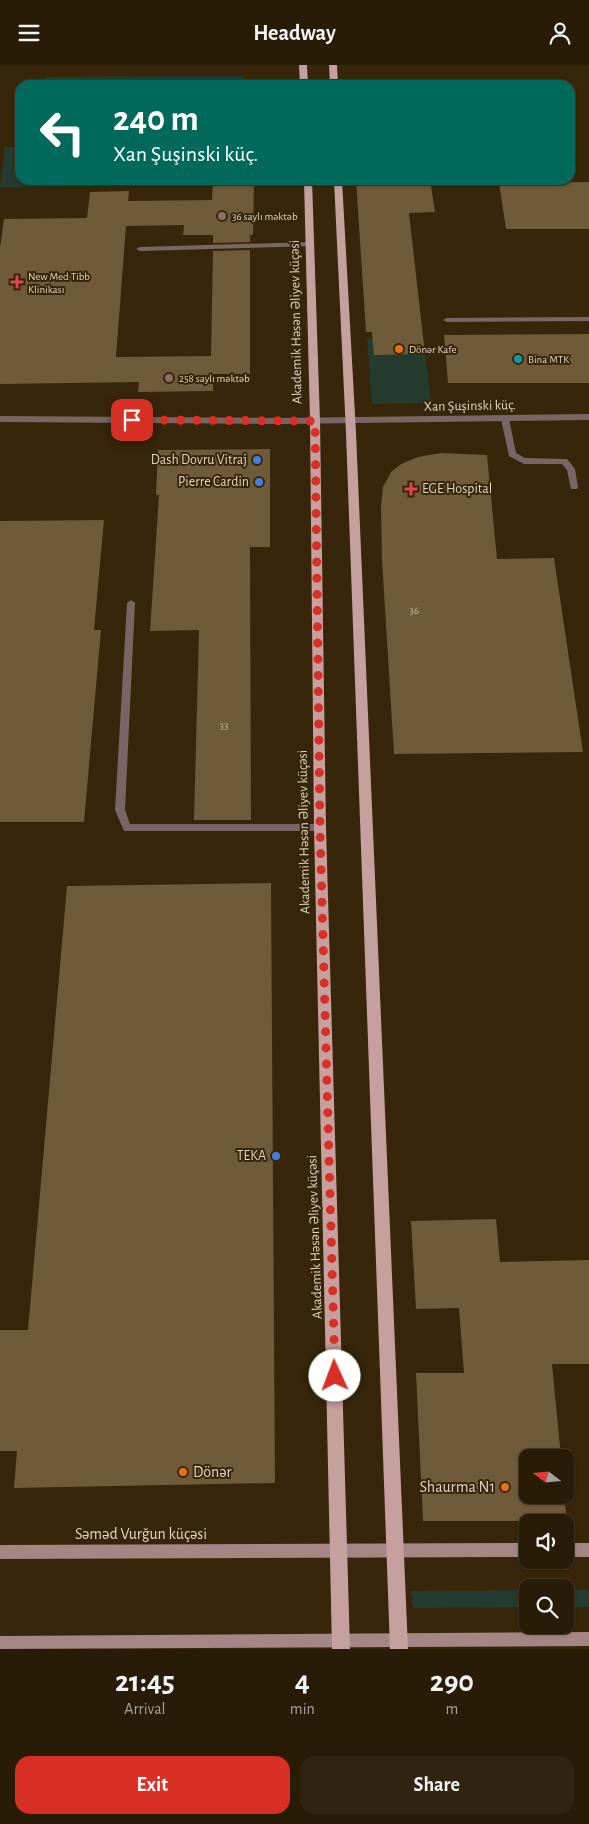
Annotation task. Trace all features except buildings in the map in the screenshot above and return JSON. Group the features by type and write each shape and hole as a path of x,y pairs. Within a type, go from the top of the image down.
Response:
{"main road":[{"path":"303,65 304,80"},
{"path":"333,65 334,80"},
{"name":"Akademik Həsən Əliyev küçəsi","path":"308,185 315,421 320,828 341,1645"},
{"path":"338,185 350,420 399,1645"},
{"name":"Səməd Vurğun küçəsi","path":"0,1551 519,1550"},
{"path":"574,1550 589,1550"},
{"path":"0,1643 94,1646 279,1642 399,1645 425,1641 589,1639"}],"street":[{"path":"140,249 310,244"},
{"path":"446,320 589,319"},
{"name":"Xan Şuşinski küç.","path":"315,421 589,417"},
{"path":"0,419 315,421"},
{"path":"505,419 512,454 524,461 564,461 571,469 574,487"},
{"path":"131,603 120,810 127,827 320,828"}],"green space":[{"path":"242,76 245,80 44,80 45,77"},
{"path":"5,147 15,147 15,185 155,185 155,186 0,187"},
{"path":"423,337 431,403 372,404 367,338"},
{"path":"519,1590 519,1607 413,1608 411,1591"},
{"path":"574,1590 589,1590 589,1607 574,1607"}],"place":[{"name":"36 saylı məktəb","path":"222,216"},
{"name":"New Med Tibb Klinikası","path":"17,282"},
{"name":"Dönər Kafe","path":"399,349"},
{"name":"Bina MTK","path":"518,359"},
{"name":"258 saylı məktəb","path":"169,378"},
{"name":"Dash Dovru Vitraj","path":"257,460"},
{"name":"Pierre Cardin","path":"259,482"},
{"name":"EGE Hospital","path":"411,489"},
{"name":"TEKA","path":"276,1156"},
{"name":"Dönər","path":"183,1472"},
{"name":"Shaurma N1","path":"505,1487"}],"route":[{"path":"132,420 315,421 320,828 335,1376"}]}
